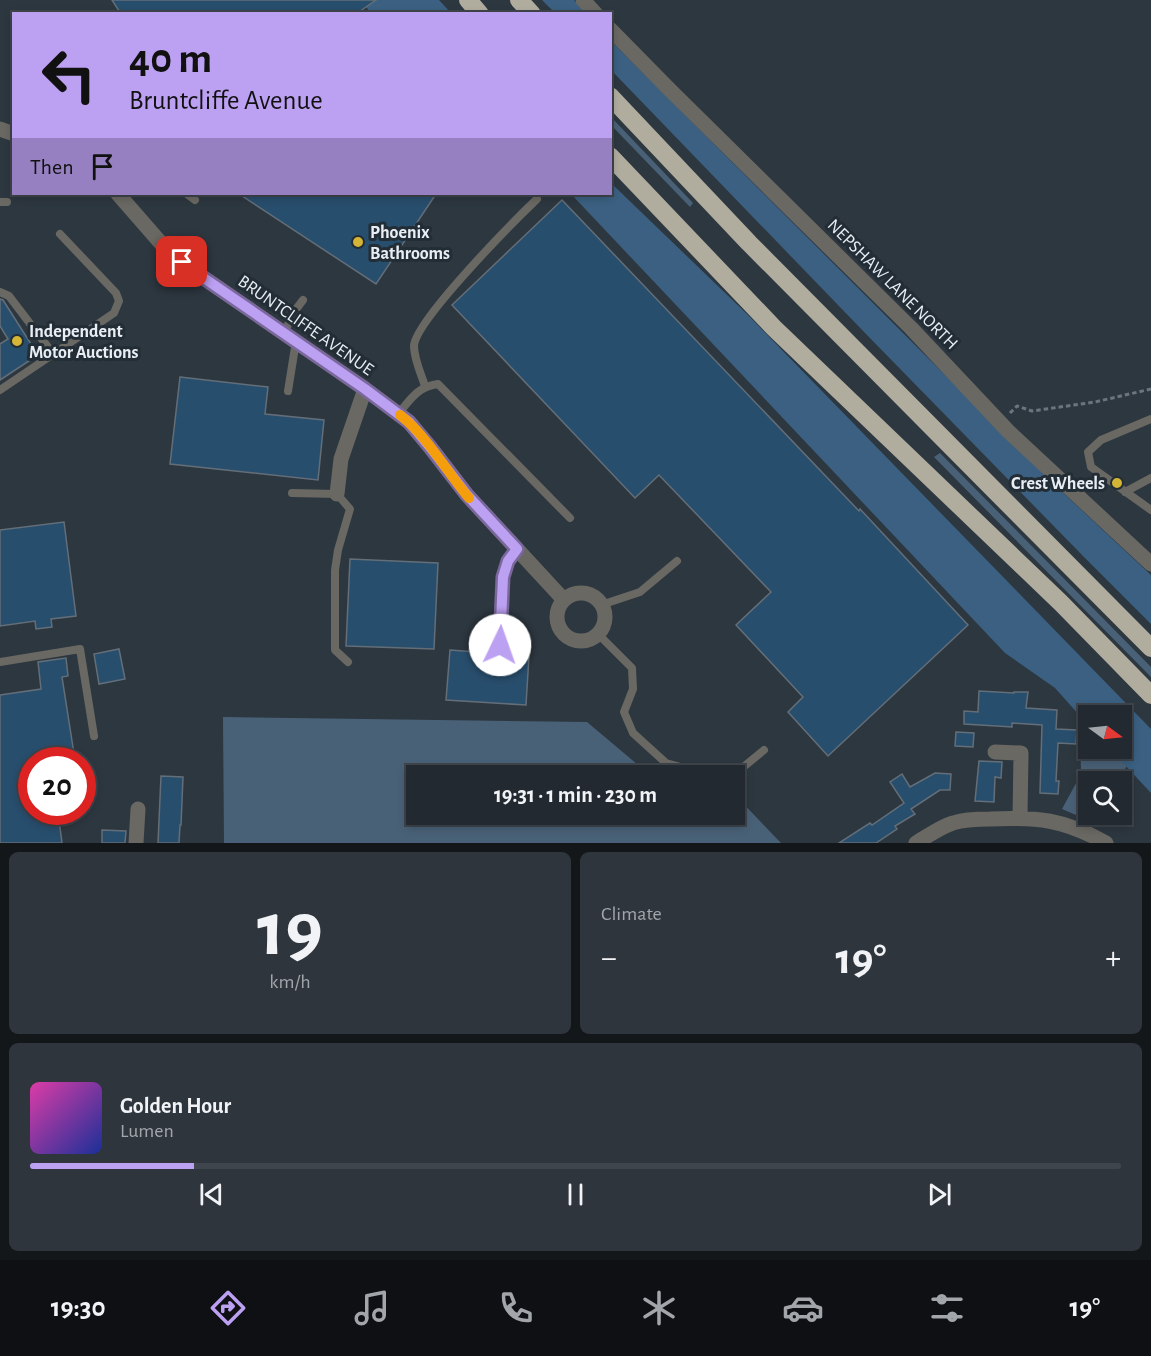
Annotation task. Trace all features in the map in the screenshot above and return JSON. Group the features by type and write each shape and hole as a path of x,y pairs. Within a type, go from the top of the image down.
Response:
{"highway":[{"path":"468,0 478,12"},
{"path":"519,0 530,12"},
{"path":"612,98 750,243 1151,648"},
{"path":"612,158 774,328 1061,603 1151,695"}],"street":[{"path":"583,0 594,12"},
{"name":"NEPSHAW LANE NORTH","path":"612,31 911,328 1000,422 1151,564"},
{"name":"BRUNTCLIFFE AVENUE","path":"119,195 166,249 198,274 409,422 467,495 564,600"},
{"path":"337,494 341,459 365,389"},
{"path":"581,593 598,600 605,617 598,634 581,641 564,634 557,617 564,600 581,593"},
{"path":"995,752 1021,753 1020,818"},
{"path":"136,843 138,809"},
{"path":"925,841 940,829 961,821 1020,818 1052,820 1076,827 1106,843"}],"lane":[{"path":"189,195 195,200"},
{"path":"425,386 414,345 420,330 445,297 485,252 537,199"},
{"path":"0,390 114,313 119,301 116,292 60,234"},
{"path":"0,292 9,297 54,355"},
{"path":"288,391 290,337 294,312 303,300"},
{"path":"398,414 425,386 438,384 570,518"},
{"path":"1151,419 1101,440 1088,452 1091,466 1151,510"},
{"path":"1125,492 1151,478"},
{"path":"292,493 337,494 350,509 338,549 335,570 335,650 348,662"},
{"path":"500,645 503,577 508,561 517,549"},
{"path":"601,605 640,592 677,561"},
{"path":"598,634 632,668 633,689 624,712 633,733 666,762 676,765"},
{"path":"0,662 80,649 94,736"},
{"path":"745,766 764,750"}],"path":[{"path":"1000,422 1017,406 1032,411 1095,402 1151,389"}],"shaded area":[{"path":"362,0 439,0 450,12 369,12"},
{"path":"542,0 574,0 585,12 554,12"},
{"path":"612,42 1058,488 1151,575 1151,624 1083,556 612,71"},
{"path":"612,118 693,203 690,207 612,126"},
{"path":"612,184 748,315 1128,705 1078,705 1078,714 1055,688 1005,653 572,195 612,195"},
{"path":"940,453 1151,667 1151,677 934,457"},
{"path":"1132,709 1151,729 1151,793 1119,759 1132,759"},
{"path":"223,717 587,722 638,765 406,765 406,825 745,825 745,805 781,843 224,843"},
{"path":"1081,759 1120,759 1127,766 1124,771 1081,771"},
{"path":"1078,780 1078,816 1062,809"}],"building":[{"path":"112,0 376,0 359,12 120,12"},
{"name":"Phoenix Bathrooms","path":"241,195 435,195 376,284"},
{"path":"562,200 859,511 860,509 968,625 828,756 788,712 803,697 736,625 771,592 659,475 635,498 452,305"},
{"name":"Independent Motor Auctions","path":"0,299 3,300 38,355 0,380 0,344 8,339 0,326"},
{"path":"180,377 268,387 265,414 324,420 318,480 170,464"},
{"path":"64,522 76,616 51,619 52,627 36,629 35,621 0,626 0,530"},
{"path":"350,559 438,563 434,649 346,646"},
{"path":"119,649 125,679 99,684 94,654"},
{"path":"450,650 529,656 526,705 446,700"},
{"path":"66,658 68,676 62,677 73,747 18,747 18,825 60,825 62,843 0,843 0,695 41,689 38,662"},
{"path":"979,691 1028,692 1026,708 1057,710 1056,729 1077,730 1076,744 1058,743 1056,781 1059,781 1058,794 1040,793 1042,725 1012,723 1012,727 964,724 964,711 978,712"},
{"path":"956,732 974,733 973,747 955,746"},
{"path":"979,761 1002,762 1001,778 995,777 994,802 975,801"},
{"path":"935,773 951,774 950,790 940,790 911,809 915,814 895,826 897,829 876,843 839,843 870,823 872,825 904,803 890,782 902,774 910,787"},
{"path":"161,776 183,777 179,843 158,843"},
{"path":"102,830 126,831 125,843 102,843"}],"slow traffic":[{"path":"400,415 430,447 469,498"}],"place":[{"name":"Phoenix Bathrooms","path":"358,242"},
{"name":"Independent Motor Auctions","path":"17,341"},
{"name":"Crest Wheels","path":"1117,483"}],"route":[{"path":"182,262 409,422 467,495 517,549 508,561 503,577 500,645"}]}
